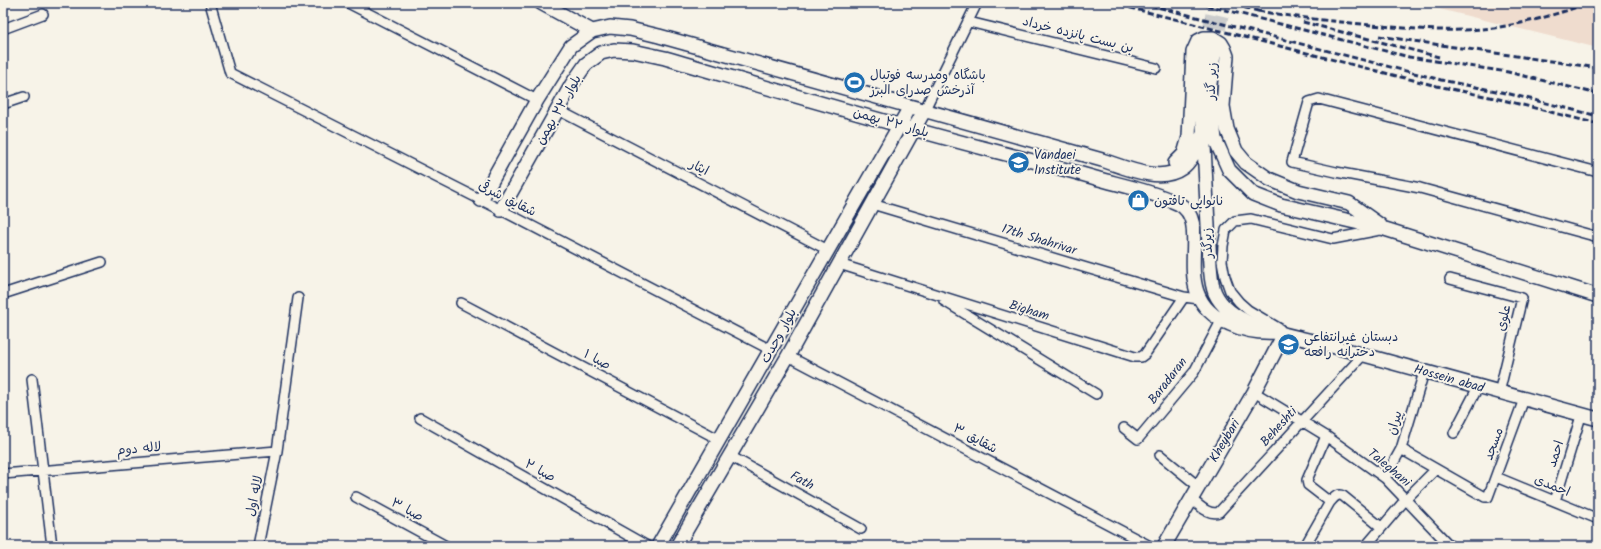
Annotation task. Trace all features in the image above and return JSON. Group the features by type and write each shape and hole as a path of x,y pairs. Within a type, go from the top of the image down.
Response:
{"street":[{"name":"شقایق شرقی","path":"210,3 230,73 501,210 771,350"},
{"path":"348,3 537,100"},
{"path":"541,3 592,31"},
{"path":"924,111 977,3"},
{"path":"3,29 43,14"},
{"name":"بن بست پانزده خرداد","path":"969,22 1156,68"},
{"name":"بلوار ۲۲ بهمن","path":"481,200 537,100 571,46 592,31 610,27 637,30 1102,160 1144,174 1166,174 1182,169 1209,137"},
{"path":"1102,160 1126,161 1164,168 1175,164 1184,154 1189,137 1193,52 1198,41 1204,38 1212,38 1221,43 1228,56 1223,106 1227,129 1236,151 1246,163 1269,180 1298,191 1349,203 1385,229"},
{"name":"زیرگذر","path":"1210,46 1201,86 1209,137 1211,282 1214,292 1224,306 1235,316 1284,334"},
{"name":"بلوار ۲۲ بهمن","path":"501,210 572,84 586,64 601,53 614,50 633,51 665,58 899,126 1064,169 1164,198 1180,205 1188,211 1192,222 1194,280 1199,299 1210,312 1221,321 1238,328 1259,333 1284,334"},
{"path":"3,104 24,97"},
{"path":"1598,172 1319,99 1309,102 1292,162 1420,188 1598,237"},
{"name":"بلوار وحدت","path":"658,546 910,107"},
{"name":"ایثار","path":"558,110 828,250"},
{"name":"بلوار وحدت","path":"680,542 788,356 924,111"},
{"path":"1209,137 1229,170 1253,194 1281,205 1385,229 1598,296"},
{"path":"886,149 897,147 900,155"},
{"path":"1064,169 1069,152"},
{"name":"17th Shahrivar","path":"872,204 1184,297 1199,299"},
{"path":"1284,334 1248,310 1230,291 1225,277 1222,261 1226,230 1235,221 1251,219 1333,239 1385,229"},
{"path":"3,294 102,262"},
{"name":"Bigham","path":"839,264 1135,357 1141,357 1145,354 1184,297"},
{"name":"علوی","path":"1450,279 1522,298 1499,393"},
{"path":"932,294 1096,394"},
{"name":"لاله اول","path":"258,546 277,451 298,298"},
{"name":"صبا ۱","path":"461,304 720,440"},
{"name":"Baradaran","path":"1124,428 1138,438 1194,372 1221,321"},
{"name":"Hossein abad","path":"1284,334 1582,416 1598,419"},
{"name":"Kheybari","path":"1164,546 1254,392 1284,334"},
{"name":"Beheshti","path":"1191,499 1210,513 1214,514 1219,512 1362,355"},
{"name":"شقایق ۳","path":"788,356 1149,546"},
{"name":"پیران","path":"1385,478 1401,449 1424,372"},
{"path":"32,379 52,546"},
{"path":"1454,433 1478,387"},
{"name":"Taleghani","path":"1254,392 1326,436 1385,478 1450,546"},
{"name":"مسجد","path":"1436,469 1485,497 1488,497 1524,400"},
{"name":"احمد","path":"1554,501 1582,416"},
{"name":"صبا ۲","path":"420,418 647,546"},
{"path":"1326,436 1307,482 1308,485 1330,502"},
{"path":"1366,546 1406,499 1436,469 1401,449"},
{"name":"لاله دوم","path":"3,474 277,451"},
{"path":"1160,455 1198,486"},
{"name":"Fath","path":"730,456 861,529"},
{"name":"احمدی","path":"1496,478 1598,519"},
{"path":"1305,546 1330,502 1339,495 1343,496 1381,527"},
{"name":"صبا ۳","path":"356,498 446,546"},
{"path":"668,530 680,542"}],"shaded area":[{"path":"1415,3 1598,3 1598,48"}],"tunnel":[{"path":"1206,46 1214,3"},
{"path":"1215,47 1225,3"}],"railway":[{"path":"1112,3 1437,86 1499,99 1598,124"},
{"path":"1142,3 1441,80 1506,93 1598,116"},
{"path":"1198,3 1409,57 1508,72 1598,94"},
{"path":"1227,3 1262,12"},
{"path":"1258,11 1304,18 1382,26 1428,30 1475,30 1516,24 1588,3"},
{"path":"1303,22 1439,57"},
{"path":"1379,36 1598,68"}],"place":[{"name":"باشگاه ومدرسه فوتبال آذرخش صدرای البرز","path":"855,82"},
{"name":"Vandaei Institute","path":"1019,162"},
{"name":"نانوایی تافتون","path":"1139,201"},
{"name":"دبستان غیرانتفاعی دخترانه رافعه","path":"1289,344"}]}
